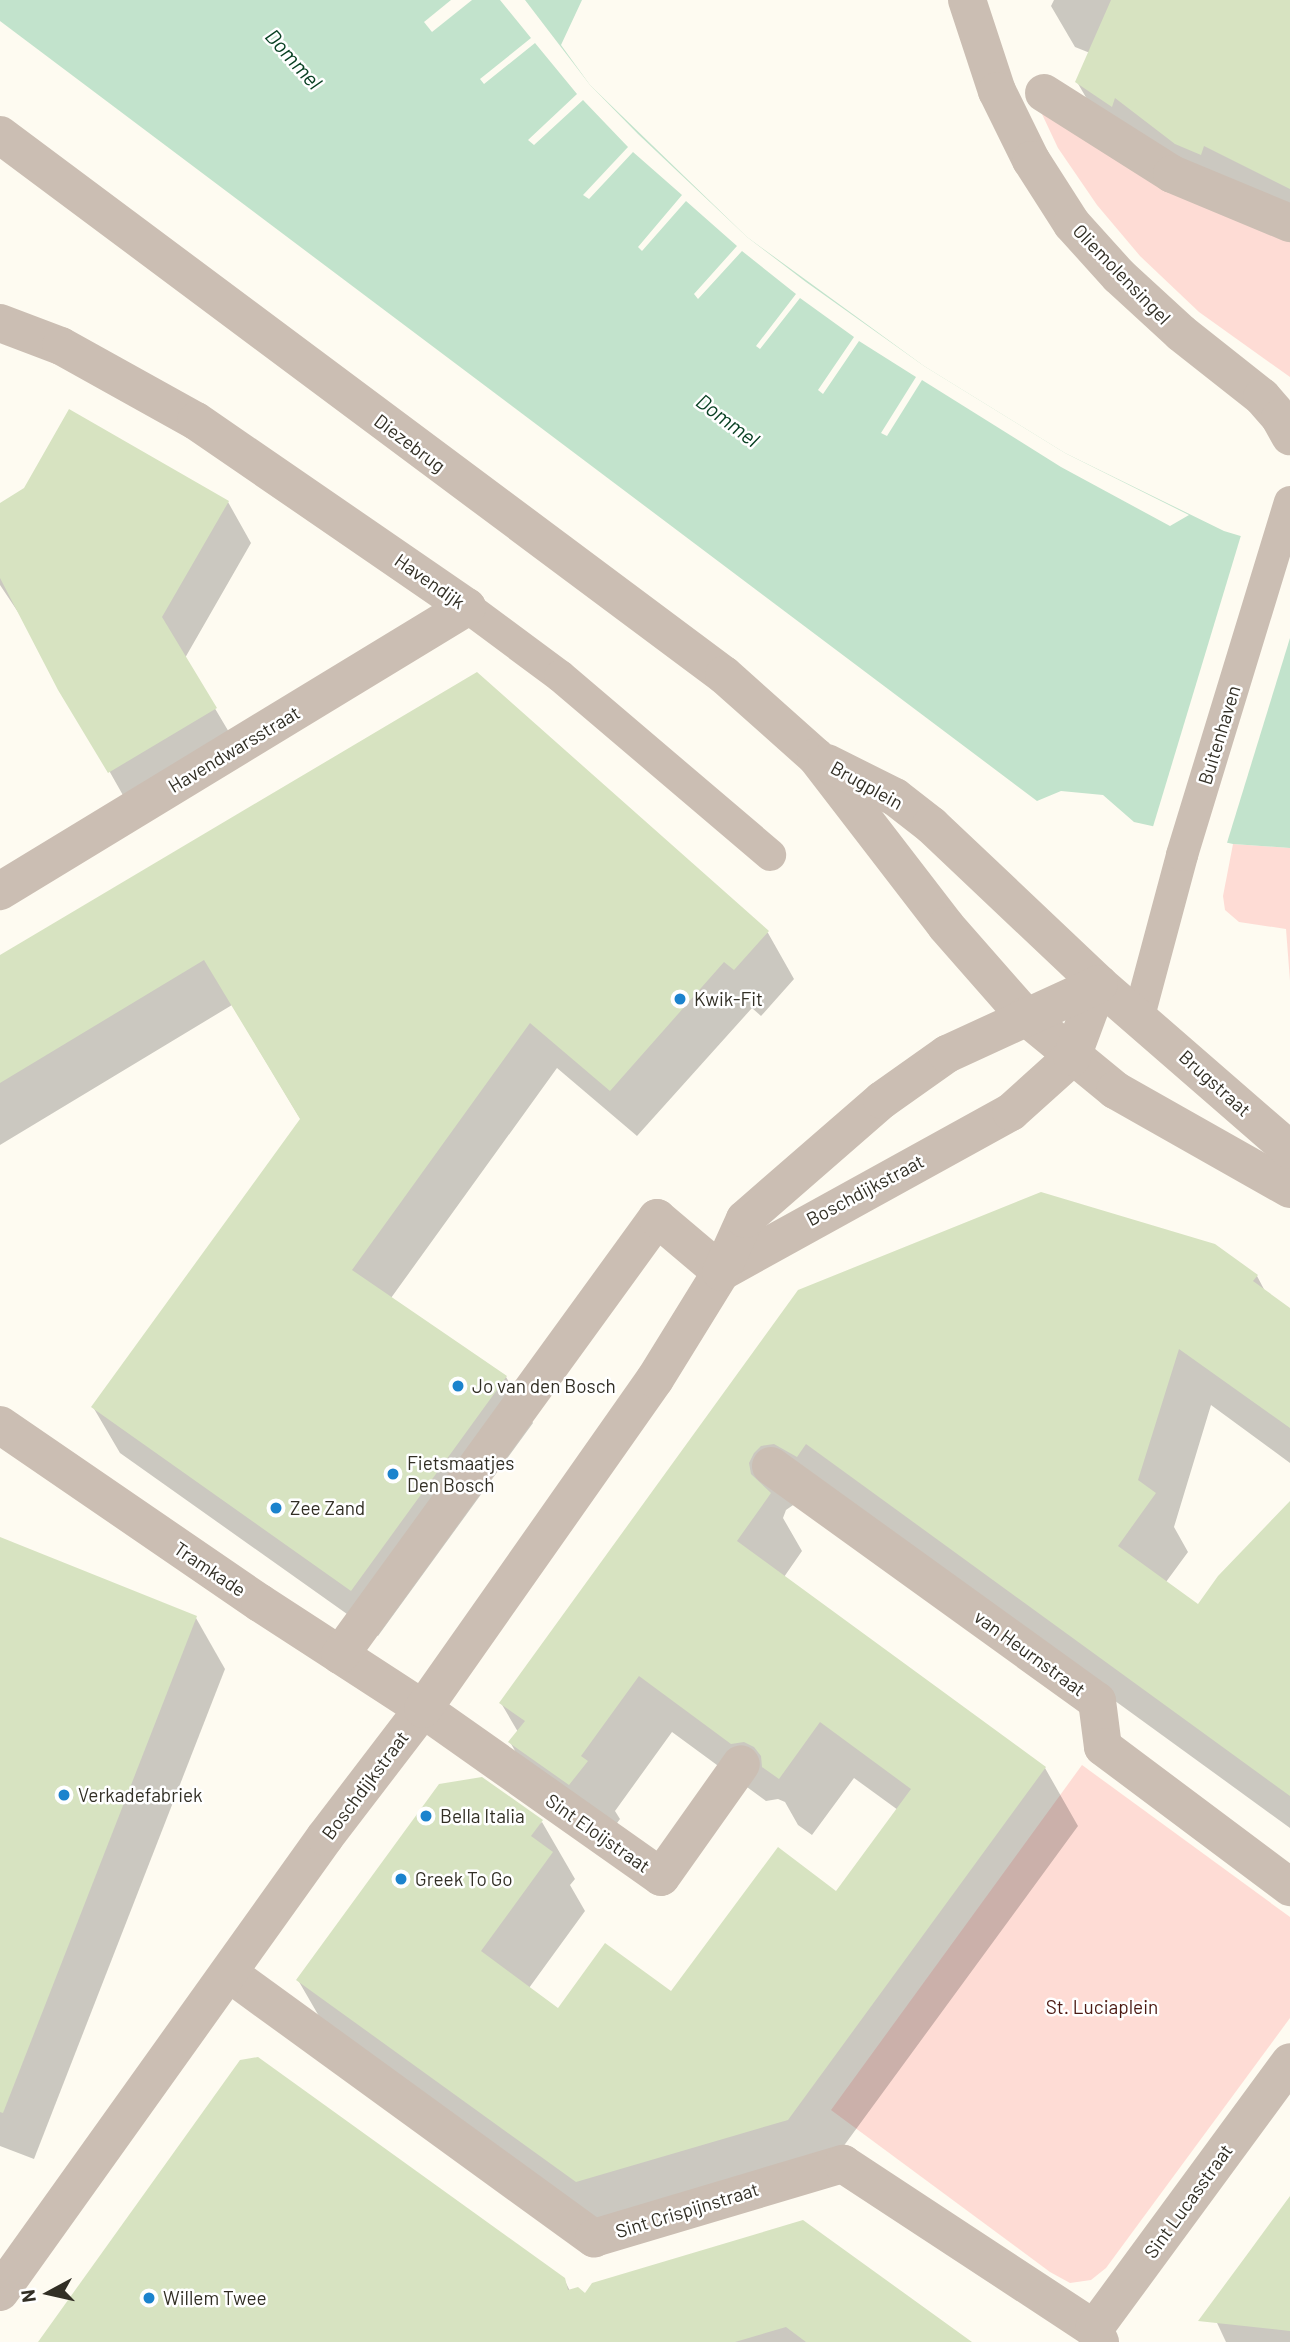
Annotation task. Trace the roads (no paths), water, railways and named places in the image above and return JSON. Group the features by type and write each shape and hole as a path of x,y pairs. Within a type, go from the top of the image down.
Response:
{"street":[{"name":"Oliemolensingel","path":"967,0 997,91 1031,160 1072,224 1119,276 1181,334 1262,397 1280,418 1290,436"},
{"path":"1044,93 1172,174 1290,223"},
{"name":"Diezebrug","path":"0,135 724,675 816,757"},
{"name":"Havendijk","path":"0,323 61,346 196,421 467,607"},
{"name":"Havendwarsstraat","path":"0,891 467,607"},
{"name":"Brugplein","path":"816,757 895,797 931,825 1099,984 1139,1016"},
{"name":"Brugplein","path":"816,757 946,926 1025,1016 1115,1090 1290,1189"},
{"path":"1025,1016 1099,984"},
{"path":"1072,1057 1099,984"},
{"name":"Boschdijkstraat","path":"0,2292 230,1974 325,1837 423,1709 655,1379 722,1272 745,1219 882,1100 947,1054 1025,1016"},
{"name":"Brugstraat","path":"1139,1016 1290,1150"},
{"name":"Boschdijkstraat","path":"722,1272 1011,1112 1072,1057"},
{"path":"340,1655 657,1218 722,1272"},
{"name":"Tramkade","path":"1,1421 340,1655 423,1709"},
{"name":"van Heurnstraat","path":"771,1466 1097,1701 1103,1747 1290,1887"},
{"name":"Sint Eloijstraat","path":"423,1709 661,1877 741,1764"},
{"name":"Sint Crispijnstraat","path":"230,1974 594,2238 843,2164 1097,2336"},
{"name":"Sint Lucasstraat","path":"1097,2336 1290,2062"}],"lane":[{"name":"Buitenhaven","path":"1139,1016 1182,855 1290,502"},
{"name":"Havendijk","path":"467,607 560,676 770,856"}],"water":[{"name":"Dommel","path":"0,0 582,0 561,45 590,85 747,237 924,366 1065,453 1224,531 1290,551 1290,848 1233,844 1134,822 1103,795 1061,791 1037,801 0,21"}],"place":[{"name":"Kwik-Fit","path":"680,999"},
{"name":"Jo van den Bosch","path":"458,1386"},
{"name":"Fietsmaatjes Den Bosch","path":"393,1474"},
{"name":"Zee Zand","path":"276,1508"},
{"name":"Verkadefabriek","path":"64,1795"},
{"name":"Bella Italia","path":"426,1816"},
{"name":"Greek To Go","path":"401,1879"},
{"name":"Willem Twee","path":"149,2298"}],"park label":[{"name":"St. Luciaplein","path":"1102,2007"}]}
